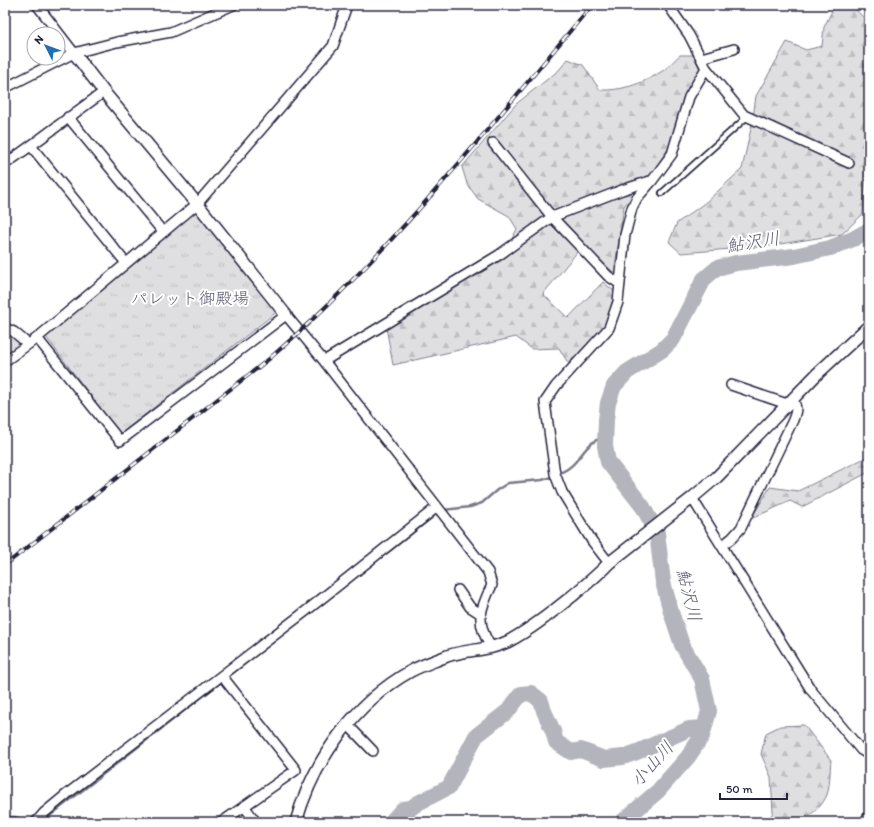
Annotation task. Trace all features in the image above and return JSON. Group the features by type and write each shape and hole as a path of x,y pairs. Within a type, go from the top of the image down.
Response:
{"street":[{"path":"37,5 104,92 324,361 488,572 492,585 483,604 480,621 487,641 491,647"},
{"path":"5,88 74,53 117,42 170,32 233,5"},
{"path":"5,361 36,338 197,204 333,46 347,5"},
{"path":"668,5 690,35 706,68 744,115 849,163"},
{"path":"701,58 734,49"},
{"path":"609,563 592,541 562,492 555,474 545,402 556,386 609,328 618,302 625,235 632,208 637,198 672,154 689,97 706,68"},
{"path":"5,164 104,92"},
{"path":"68,117 163,232"},
{"path":"493,143 552,217 608,276 620,284"},
{"path":"31,146 126,263"},
{"path":"324,361 499,255 552,217 622,190 652,181"},
{"path":"36,338 120,442 286,315"},
{"path":"296,822 310,781 326,752 348,724 378,694 411,671 449,656 508,642 554,611 599,574 609,563 717,477 817,374 869,326"},
{"path":"5,328 14,332 28,344"},
{"path":"722,546 732,538 740,528 797,410 795,404 790,402 731,385"},
{"path":"692,498 811,690 861,750 869,755"},
{"path":"36,822 44,813 67,794 306,611 437,507"},
{"path":"458,590 470,607 481,614"},
{"path":"222,676 296,770 222,822"},
{"path":"348,724 373,751"},
{"path":"244,806 256,822"},
{"path":"864,822 869,816"}],"lane":[{"path":"662,193 747,117"}],"green space":[{"path":"835,5 852,7 869,24 869,159 866,171 863,214 842,234 768,246 681,253 669,242 677,223 706,202 742,169 752,124 756,96 787,42 806,50 822,46 824,27"},
{"path":"680,55 693,55 700,69 672,143 645,183 624,206 614,273 583,245 543,294 568,318 603,282 615,292 604,332 568,363 559,348 532,349 516,337 393,365 386,327 466,279 501,260 517,229 509,216 478,199 467,184 462,167 516,104 559,70 568,59 583,65 600,90 608,90 631,86 652,77 665,69"},
{"name":"パレット御殿場","path":"199,206 283,307 120,434 46,337"},
{"path":"5,328 28,344 5,361"},
{"path":"869,456 869,472 802,507 790,501 751,519 770,487 798,491"},
{"path":"804,725 831,760 829,785 826,797 815,811 801,818 767,822 773,812 771,777 761,754 766,733 780,726"}],"waterway":[{"name":"鮎沢川","path":"622,822 658,791 688,757 702,736 709,711 702,679 682,645 671,612 663,582 657,533 643,507 608,462 605,446 606,420 608,403 614,386 627,372 662,350 673,339 704,279 717,268 736,263 794,256 830,248 853,239 869,230"},
{"path":"562,472 574,464 587,447 599,439 606,437"},
{"path":"443,510 470,507 482,503 508,483 542,480 552,477"},
{"path":"387,553 434,516"},
{"path":"230,675 252,658"},
{"path":"42,822 221,682"},
{"name":"鮎沢川","path":"391,822 403,809 411,808 449,787 476,736 508,711 521,694 531,693 541,701 556,742 571,752 581,750 604,759 623,757 689,729 704,728"},
{"path":"5,817 15,817 27,821"}],"railway":[{"path":"5,565 269,359 313,319 356,277 437,188 592,5"}],"water label":[{"name":"小山川","path":"652,764"}]}
